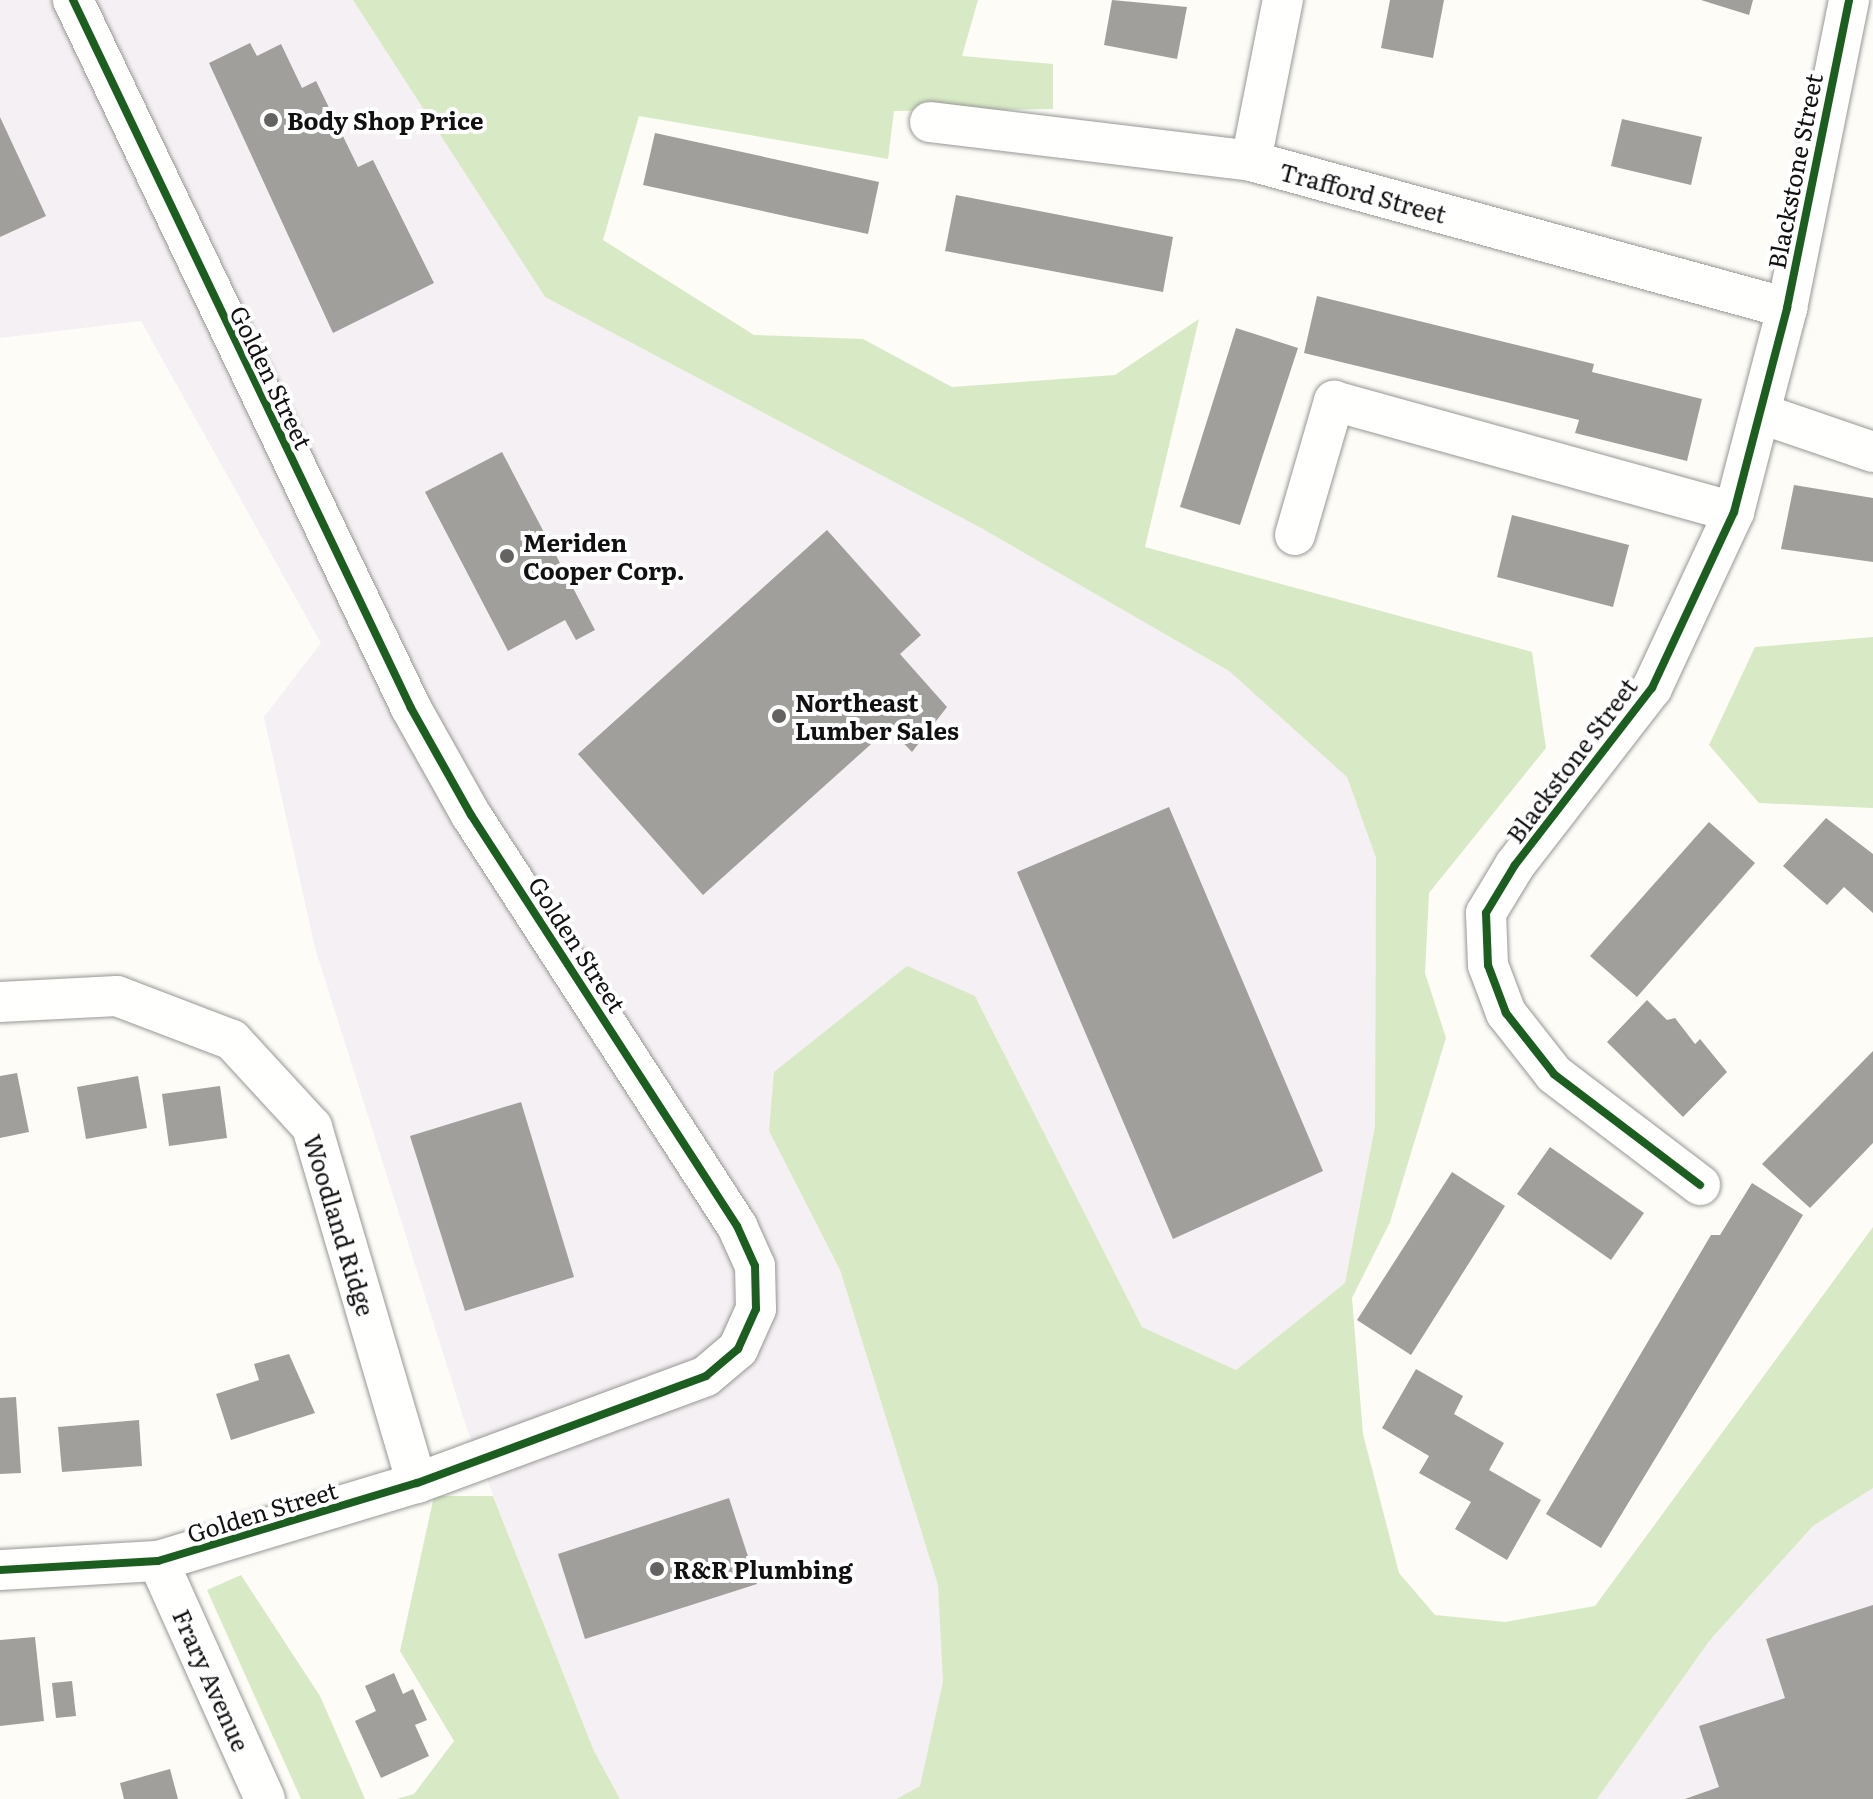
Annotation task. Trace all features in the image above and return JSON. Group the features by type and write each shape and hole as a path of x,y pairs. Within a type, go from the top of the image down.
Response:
{"street":[{"name":"Golden Street","path":"0,1570 158,1561 417,1483 706,1376 738,1349 756,1309 755,1266 737,1226 471,815 411,708 73,0"},
{"path":"1251,161 1283,0"},
{"name":"Blackstone Street","path":"1700,1185 1611,1122 1544,1062 1506,1013 1488,965 1486,913 1515,865 1652,688 1734,512 1762,414 1787,308 1849,0"},
{"name":"Trafford Street","path":"930,122 1251,161 1787,308"},
{"path":"1295,535 1334,401 1734,512"},
{"path":"1762,414 1873,452"},
{"name":"Woodland Ridge","path":"0,1002 117,996 232,1040 312,1127 417,1483"},
{"name":"Frary Avenue","path":"158,1561 265,1799"}],"shaded area":[{"path":"0,0 353,0 545,297 981,528 1229,671 1347,777 1376,858 1375,1126 1345,1283 1236,1370 1142,1327 975,996 769,1131 840,1270 938,1585 944,1682 920,1786 896,1799 620,1799 594,1751 467,1429 315,948 264,717 321,643 141,321 0,338"},
{"path":"1873,1488 1873,1799 1597,1799 1710,1640 1813,1526"}],"green space":[{"path":"353,0 978,0 962,56 1053,64 1053,109 894,111 888,159 639,116 603,240 754,335 863,339 952,387 1115,375 1199,319 1145,547 1532,652 1546,748 1429,893 1425,973 1446,1038 1390,1222 1352,1298 1363,1434 1399,1573 1435,1615 1505,1622 1595,1606 1873,1227 1873,1488 1813,1526 1710,1640 1597,1799 896,1799 920,1786 943,1682 938,1585 840,1270 769,1131 774,1072 907,966 975,996 1142,1327 1236,1370 1345,1283 1375,1126 1376,858 1347,777 1229,671 981,528 545,297"},
{"path":"1873,637 1873,808 1759,803 1709,745 1755,647"},
{"path":"434,1496 493,1496 594,1751 620,1799 396,1799 414,1794 454,1741 400,1651"},
{"path":"241,1575 320,1696 365,1799 301,1799 207,1590"}],"building":[{"path":"1112,0 1187,7 1177,59 1104,45"},
{"path":"1390,0 1444,0 1433,58 1381,48"},
{"path":"1701,0 1753,0 1749,15"},
{"path":"250,43 257,56 281,44 302,88 316,81 358,167 373,160 434,283 333,333 209,63"},
{"path":"0,117 46,216 0,237"},
{"path":"1622,119 1702,137 1691,185 1611,166"},
{"path":"655,133 879,182 868,234 643,185"},
{"path":"956,195 1173,237 1163,292 945,251"},
{"path":"1317,296 1594,364 1592,372 1702,399 1687,461 1575,433 1579,420 1304,353"},
{"path":"1236,328 1298,348 1240,525 1180,507"},
{"name":"Meriden Cooper Corp.","path":"502,452 595,630 576,640 565,620 508,651 425,492"},
{"path":"1794,485 1873,498 1873,562 1781,549"},
{"path":"1512,515 1629,545 1613,607 1497,577"},
{"name":"Northeast Lumber Sales","path":"827,530 921,635 900,654 947,707 912,752 889,728 703,895 578,754"},
{"path":"1169,807 1323,1171 1173,1239 1017,872"},
{"path":"1826,818 1873,854 1873,913 1844,887 1827,905 1783,866"},
{"path":"1709,822 1755,863 1637,997 1590,956"},
{"path":"1647,1000 1667,1020 1675,1018 1695,1044 1700,1039 1727,1072 1683,1117 1607,1042"},
{"path":"1873,1051 1873,1143 1810,1208 1762,1164"},
{"path":"17,1073 29,1132 0,1138 0,1076"},
{"path":"138,1076 147,1128 86,1139 77,1087"},
{"path":"220,1086 227,1138 169,1146 162,1094"},
{"path":"521,1102 574,1277 465,1311 410,1136"},
{"path":"1550,1147 1644,1213 1611,1260 1517,1194"},
{"path":"1452,1172 1505,1206 1411,1355 1357,1320"},
{"path":"1752,1183 1803,1215 1601,1548 1546,1514 1711,1235 1720,1235"},
{"path":"289,1354 315,1413 231,1440 216,1394 259,1380 254,1364"},
{"path":"1416,1369 1463,1396 1454,1414 1504,1443 1489,1470 1541,1500 1507,1560 1455,1529 1471,1502 1419,1473 1429,1456 1382,1428"},
{"path":"16,1397 21,1473 0,1474 0,1398"},
{"path":"139,1420 142,1466 62,1472 58,1427"},
{"name":"R&R Plumbing","path":"729,1498 757,1584 585,1639 558,1554"},
{"path":"1873,1605 1873,1799 1685,1799 1719,1787 1699,1726 1785,1698 1766,1639"},
{"path":"35,1637 44,1721 0,1726 0,1640"},
{"path":"394,1673 403,1694 413,1689 427,1720 415,1725 429,1756 381,1778 355,1721 376,1711 365,1686"},
{"path":"72,1681 76,1716 56,1718 52,1683"},
{"path":"170,1769 178,1799 124,1799 120,1783"}],"cycle path":[{"path":"0,1570 158,1561 417,1483 706,1376 738,1349 756,1309 755,1266 737,1226 471,815 411,708 73,0"},
{"path":"1700,1185 1554,1074 1506,1013 1488,965 1486,913 1515,865 1652,688 1734,512 1787,308 1849,0"}],"place":[{"name":"Body Shop Price","path":"271,120"},
{"name":"Meriden Cooper Corp.","path":"507,556"},
{"name":"Northeast Lumber Sales","path":"779,716"},
{"name":"R&R Plumbing","path":"657,1569"}]}
